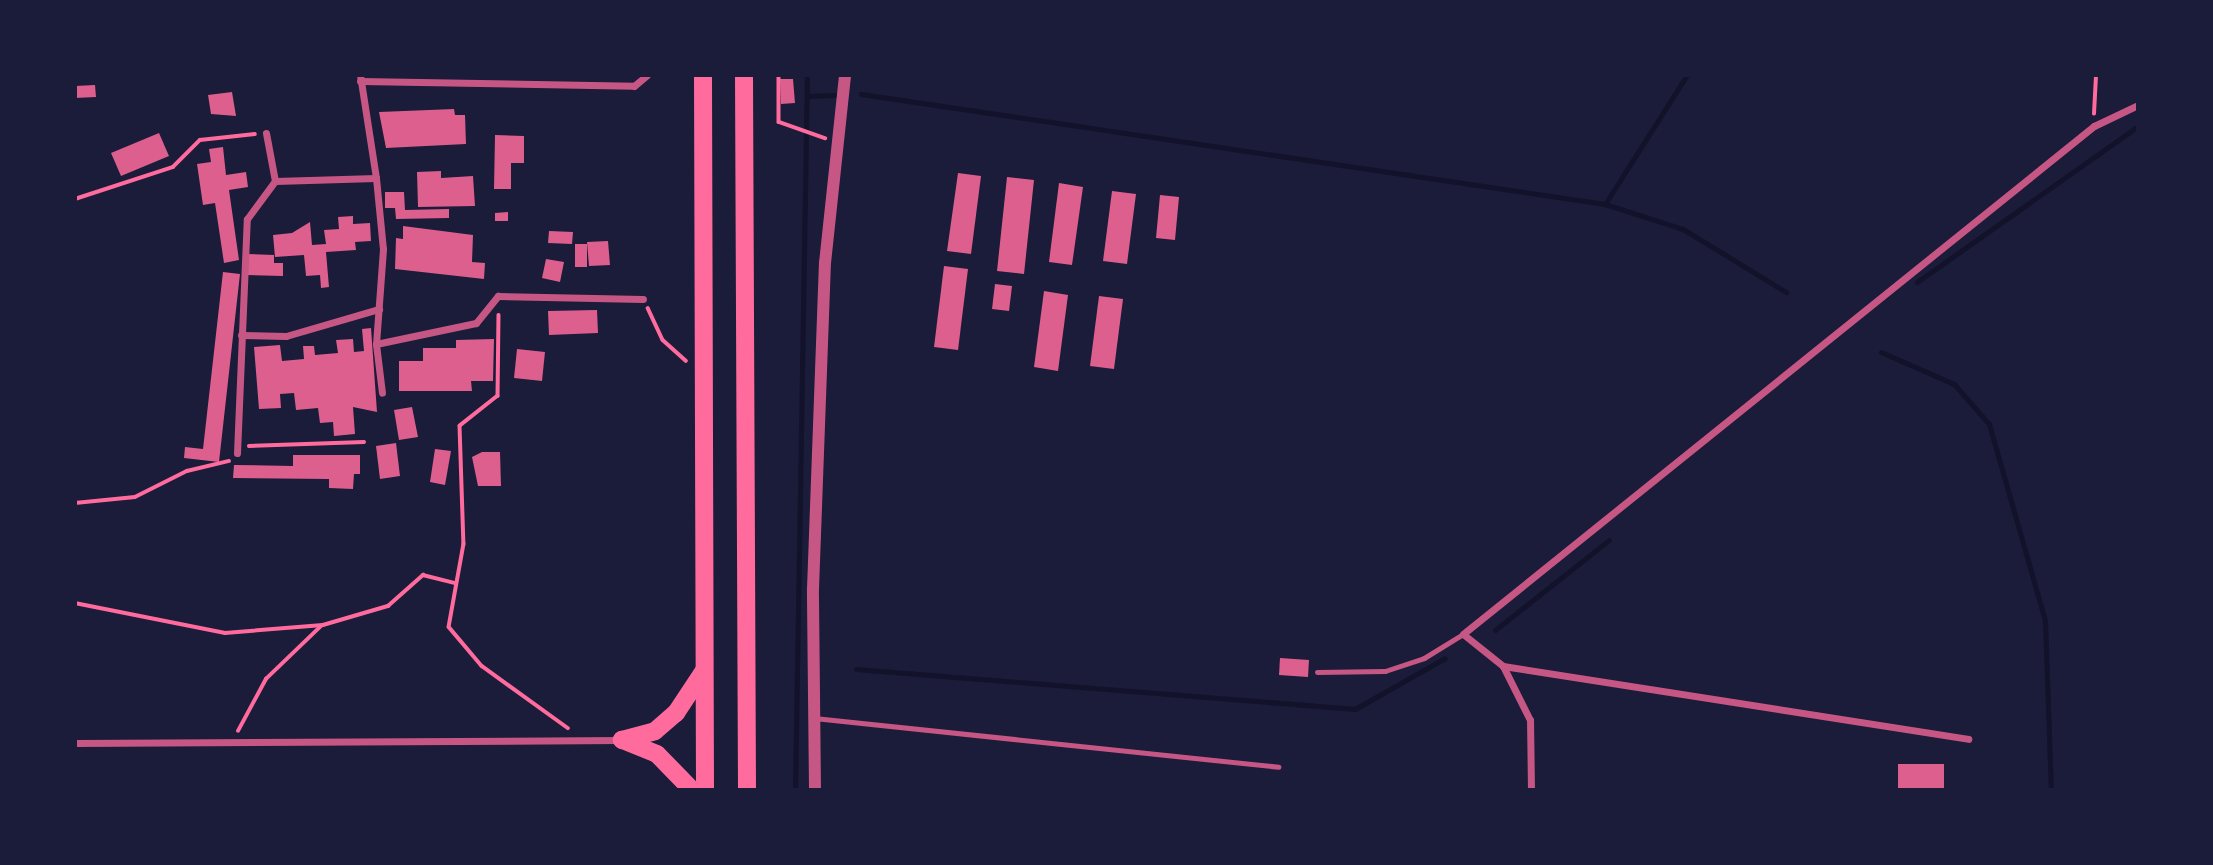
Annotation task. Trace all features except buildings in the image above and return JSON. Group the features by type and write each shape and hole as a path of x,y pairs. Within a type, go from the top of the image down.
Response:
{"highway":[{"path":"703,75 705,790"},
{"path":"744,75 747,790"},
{"path":"622,740 655,731 677,713 703,672"},
{"path":"622,740 657,754 692,790"}],"street":[{"path":"382,393 376,345 383,249 376,178 360,78 634,86 646,75"},
{"path":"815,790 814,718 825,263 845,75"},
{"path":"1531,790 1530,720 1503,666 1463,634 2094,126 2138,106"},
{"path":"237,453 247,219 275,181 265,133"},
{"path":"275,181 376,178"},
{"path":"376,345 476,323 498,296 643,299"},
{"path":"240,335 286,336 379,309"},
{"path":"1503,666 1968,739"},
{"path":"75,743 622,740"}],"lane":[{"path":"1317,672 1385,671 1424,658 1463,634"},
{"path":"814,718 1278,767"}],"path":[{"path":"779,75 779,122 814,134"},
{"path":"2094,126 2096,75"},
{"path":"75,199 173,167 200,140 265,133"},
{"path":"498,296 498,396 460,426 464,544 449,626 482,666 580,739"},
{"path":"643,299 663,340 703,376"},
{"path":"75,503 135,497 187,471 223,466 248,446 364,442"},
{"path":"75,603 225,632 323,625 388,606 423,576 455,583"},
{"path":"232,743 266,679 323,625"}],"waterway":[{"path":"795,790 807,75"},
{"path":"1605,204 1687,75"},
{"path":"861,94 1605,204 1683,229 1786,292"},
{"path":"808,96 835,95"},
{"path":"1917,282 2138,126"},
{"path":"1881,352 1954,384 1989,424 2045,621 2051,790"},
{"path":"1495,630 1609,540"},
{"path":"856,669 1355,709 1445,658"}]}
